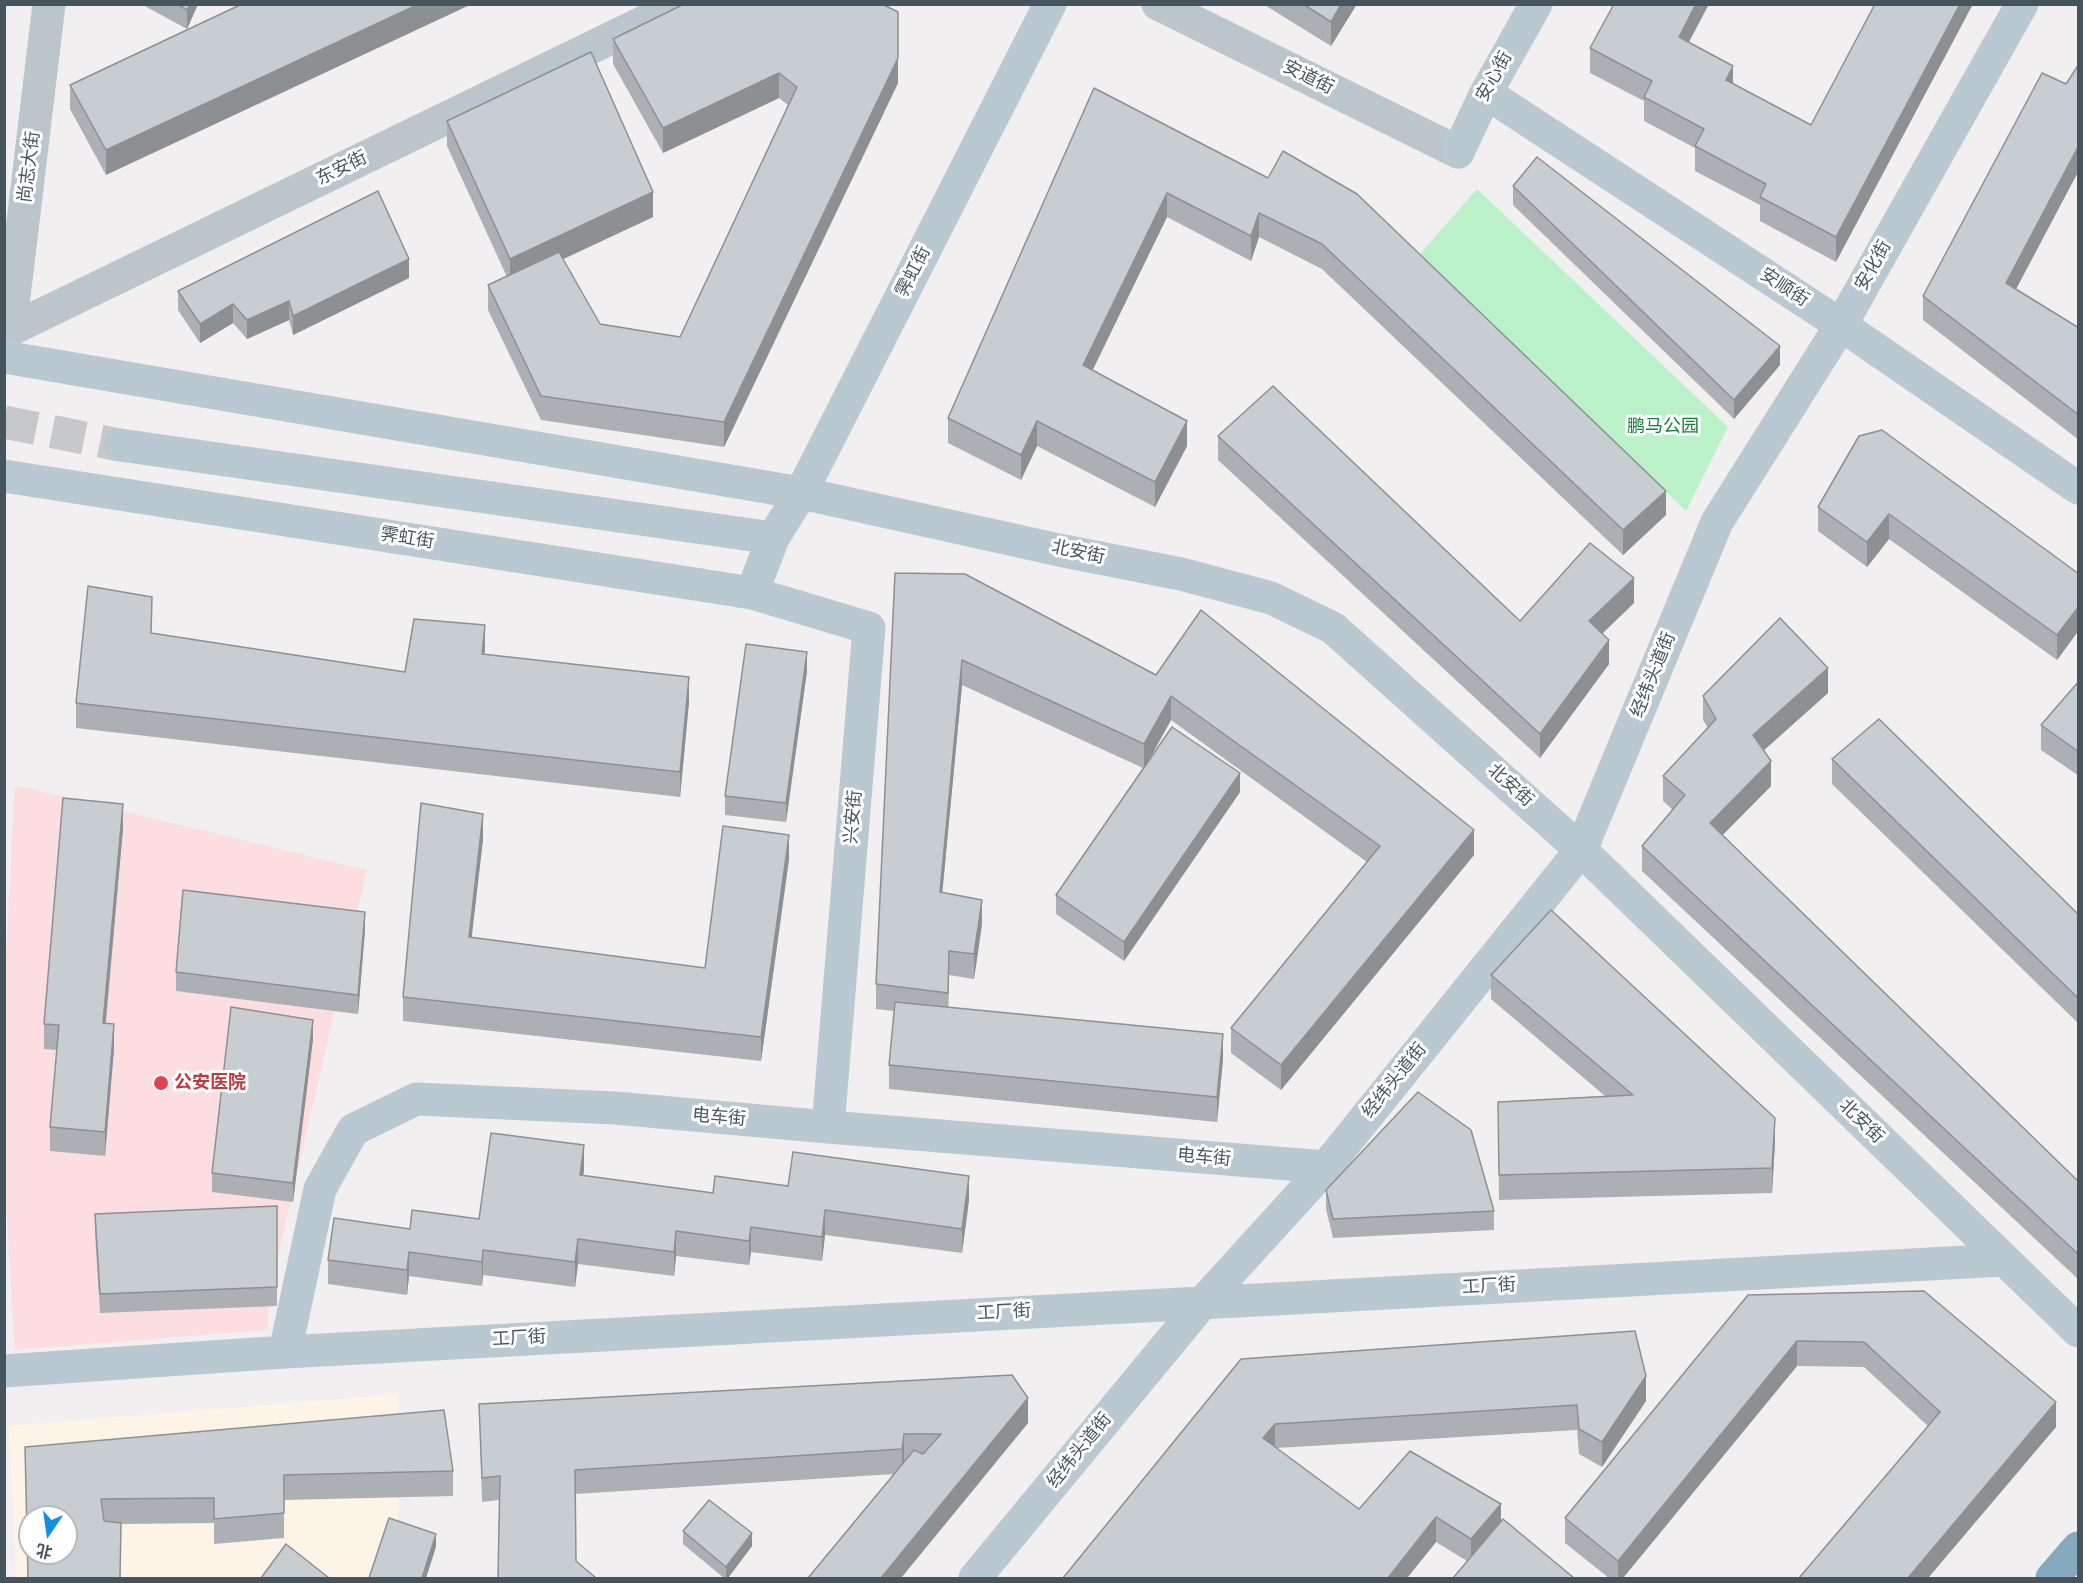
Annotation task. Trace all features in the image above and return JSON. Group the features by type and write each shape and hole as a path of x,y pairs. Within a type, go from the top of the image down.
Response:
{"highway":[{"path":"2052,1578 2079,1548"}],"street":[{"name":"尚志大街","path":"6,340 50,4"},
{"name":"东安街","path":"6,340 681,4"},
{"name":"安道街","path":"1158,4 1458,152"},
{"name":"安心街","path":"1458,152 1486,93 1536,4"},
{"name":"安化街","path":"1717,522 1841,326 2022,4"},
{"name":"霁虹街","path":"4,476 752,593 773,538 801,493 1043,6"},
{"name":"安顺街","path":"1486,93 1841,326 2079,488"},
{"name":"北安街","path":"6,340 801,493 1181,574 1271,598 1333,628 1581,850 2079,1331"},
{"path":"120,445 773,538"},
{"name":"经纬头道街","path":"975,1578 1203,1302 1326,1167 1581,850 1717,522"},
{"name":"兴安街","path":"752,593 869,628 828,1127"},
{"name":"电车街","path":"285,1352 320,1189 353,1130 416,1099 615,1108 1326,1167"},
{"name":"工厂街","path":"4,1371 285,1352 2004,1260"}],"shaded area":[{"name":"公安医院","path":"15,785 367,870 268,1300 268,1330 15,1350 4,1174 4,992"},
{"path":"398,1394 398,1578 16,1578 9,1426"}],"green space":[{"name":"鹏马公园","path":"1477,189 1728,427 1686,511 1419,255"}],"building":[{"path":"177,4 190,4 187,10"},
{"path":"242,4 419,4 106,150 70,85"},
{"path":"684,4 882,4 898,12 898,58 724,422 541,396 488,285 559,252 600,324 680,337 797,87 779,73 663,128 613,39"},
{"path":"1303,4 1341,4 1331,22"},
{"path":"1614,4 1696,4 1679,37 1733,66 1726,80 1811,125 1875,4 1960,4 1836,237 1760,197 1766,184 1695,146 1704,129 1644,97 1652,81 1590,48"},
{"path":"591,52 653,192 510,259 447,121"},
{"path":"2079,64 2079,145 2006,283 2079,328 2079,415 1923,296 2042,73 2066,84"},
{"path":"1094,88 1268,178 1283,151 1357,194 1666,491 1623,530 1322,244 1259,213 1251,236 1167,193 1083,365 1187,421 1155,482 1037,421 1021,455 948,418"},
{"path":"1537,157 1780,346 1734,400 1513,186"},
{"path":"378,191 409,259 293,316 289,301 247,320 233,304 200,324 178,291"},
{"path":"1273,386 1520,621 1590,543 1634,578 1589,621 1609,640 1540,734 1218,436"},
{"path":"1882,430 2079,574 2079,606 2057,635 1889,514 1867,542 1818,507 1859,436"},
{"path":"895,573 965,574 1156,675 1201,610 1474,830 1281,1065 1231,1028 1380,846 1171,696 1144,744 962,660 940,892 982,900 974,954 949,951 948,993 876,984"},
{"path":"88,586 152,597 151,633 405,672 414,619 485,625 482,654 689,677 680,772 76,703"},
{"path":"1780,618 1828,668 1753,735 1771,761 1710,823 2079,1182 2079,1255 1642,846 1685,795 1663,776 1716,719 1703,696"},
{"path":"746,644 807,652 786,803 725,796"},
{"path":"2079,681 2079,752 2041,725"},
{"path":"1879,719 2079,915 2079,999 1832,759"},
{"path":"1172,727 1240,773 1124,942 1056,895"},
{"path":"63,798 123,804 103,1023 114,1024 105,1132 50,1127 59,1025 44,1024"},
{"path":"421,803 483,814 469,937 705,968 723,826 789,835 761,1037 403,997"},
{"path":"183,890 365,912 358,995 176,972"},
{"path":"1551,910 1775,1118 1772,1168 1499,1175 1498,1102 1633,1095 1491,975"},
{"path":"895,1002 1223,1034 1217,1097 889,1065"},
{"path":"231,1007 313,1020 293,1183 212,1173"},
{"path":"1418,1092 1471,1130 1494,1211 1333,1219 1326,1190"},
{"path":"491,1133 584,1145 580,1175 713,1193 715,1176 788,1186 793,1152 969,1176 962,1229 825,1210 822,1237 751,1227 749,1241 676,1231 674,1252 578,1239 575,1262 483,1250 482,1262 409,1252 407,1270 328,1260 334,1218 410,1229 412,1210 479,1219"},
{"path":"277,1206 277,1287 100,1294 95,1214"},
{"path":"1924,1291 2056,1402 1908,1578 1799,1578 1940,1412 1864,1342 1797,1341 1618,1561 1565,1518 1748,1295"},
{"path":"1635,1331 1646,1376 1602,1442 1579,1429 1577,1405 1275,1424 1263,1438 1359,1509 1410,1451 1501,1504 1471,1539 1436,1517 1388,1578 1063,1578 1241,1359"},
{"path":"1012,1375 1028,1398 881,1578 808,1578 914,1450 923,1454 941,1434 904,1434 902,1449 575,1470 576,1561 596,1578 498,1578 500,1476 482,1478 479,1404"},
{"path":"444,1410 453,1471 284,1475 284,1513 214,1519 214,1498 101,1499 104,1521 121,1523 120,1578 28,1578 28,1565 78,1565 78,1505 26,1505 25,1447"},
{"path":"709,1500 752,1533 726,1567 683,1531"},
{"path":"389,1518 436,1534 422,1578 369,1578"},
{"path":"1503,1519 1574,1578 1453,1578"},
{"path":"286,1544 329,1578 261,1578"}],"tunnel":[{"path":"4,422 120,445"}],"place":[{"name":"公安医院","path":"161,1083"}]}
